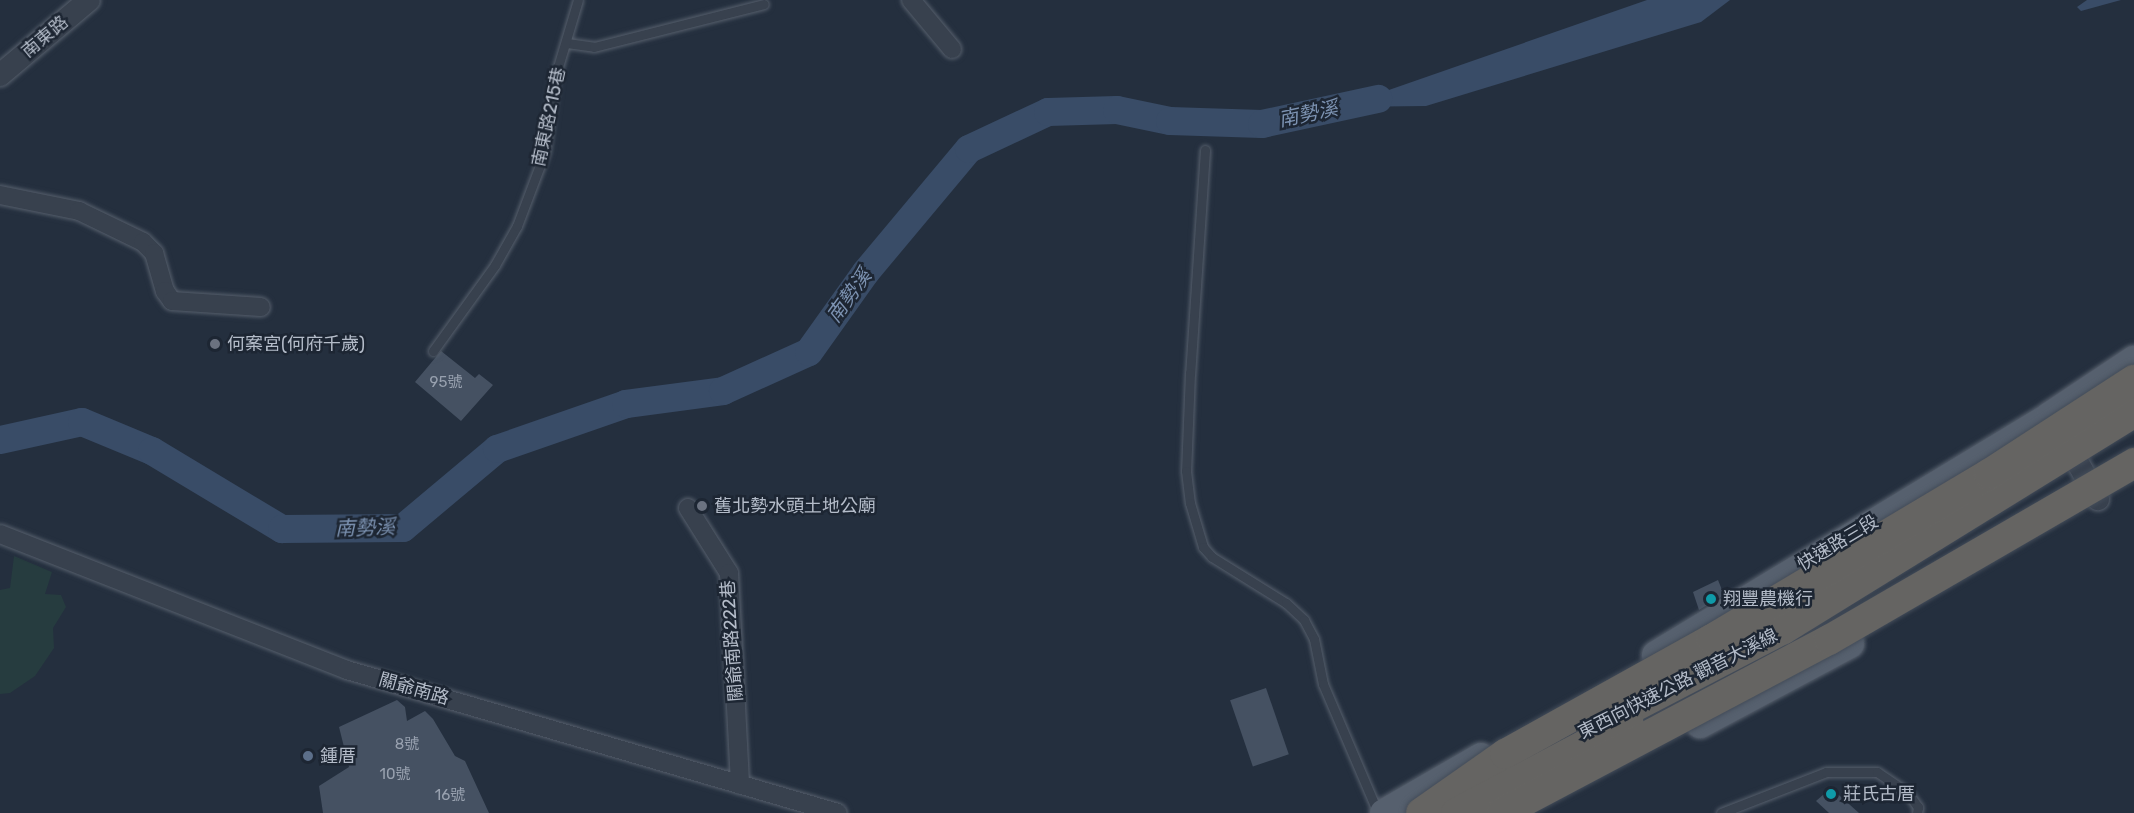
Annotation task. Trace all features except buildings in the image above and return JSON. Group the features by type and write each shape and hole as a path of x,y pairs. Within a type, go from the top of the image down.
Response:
{"highway":[{"path":"1420,813 1504,754 1712,639 1989,474 2134,380"},
{"name":"東西向快速公路 觀音大溪線","path":"1431,813 1782,630 2134,413"},
{"name":"東西向快速公路 觀音大溪線","path":"1456,813 1781,644 2134,434"},
{"path":"1502,813 1829,640 2134,463"}],"main road":[{"name":"快速路三段","path":"1384,813 2050,416 2134,360"},
{"path":"1524,813 1785,668 2093,489 2134,477"}],"street":[{"name":"南東路","path":"0,75 89,0"},
{"path":"911,0 952,49"},
{"path":"0,195 80,211 143,242 154,252 165,291 172,301 261,307"},
{"name":"快速路三段","path":"1409,813 1762,627 2067,443 2134,398"},
{"path":"2050,416 2093,489 2134,449"},
{"name":"關爺南路222巷","path":"688,508 729,573 741,784"},
{"name":"關爺南路","path":"0,534 347,670 838,813"},
{"path":"1481,813 1785,668 1746,599"}],"lane":[{"name":"南東路215巷","path":"433,351 495,266 517,226 545,152 555,77 567,44 578,0"},
{"path":"567,44 594,47 764,4"},
{"path":"1205,150 1190,373 1186,471 1190,503 1203,547 1212,557 1286,603 1304,620 1314,639 1323,684 1378,813"},
{"path":"1721,813 1826,772 1877,772 1907,792 1918,807 1917,813"}],"green space":[{"path":"14,556 52,572 45,594 61,595 66,607 53,628 54,648 35,676 10,693 0,694 0,590 10,588"}],"water":[{"path":"1647,0 1730,0 1701,22 1426,106 1340,107"},
{"path":"2087,0 2121,0 2081,11 2077,7"}],"waterway":[{"name":"南勢溪","path":"0,440 82,422 152,451 282,529 403,528 497,449 626,404 723,391 809,352 866,272 969,149 1048,112 1117,110 1170,121 1262,124 1378,99"}],"place":[{"name":"何案宮(何府千歲)","path":"215,344"},
{"name":"舊北勢水頭土地公廟","path":"702,506"},
{"name":"翔豐農機行","path":"1711,599"},
{"name":"鍾厝","path":"308,756"},
{"name":"莊氏古厝","path":"1831,794"}]}
